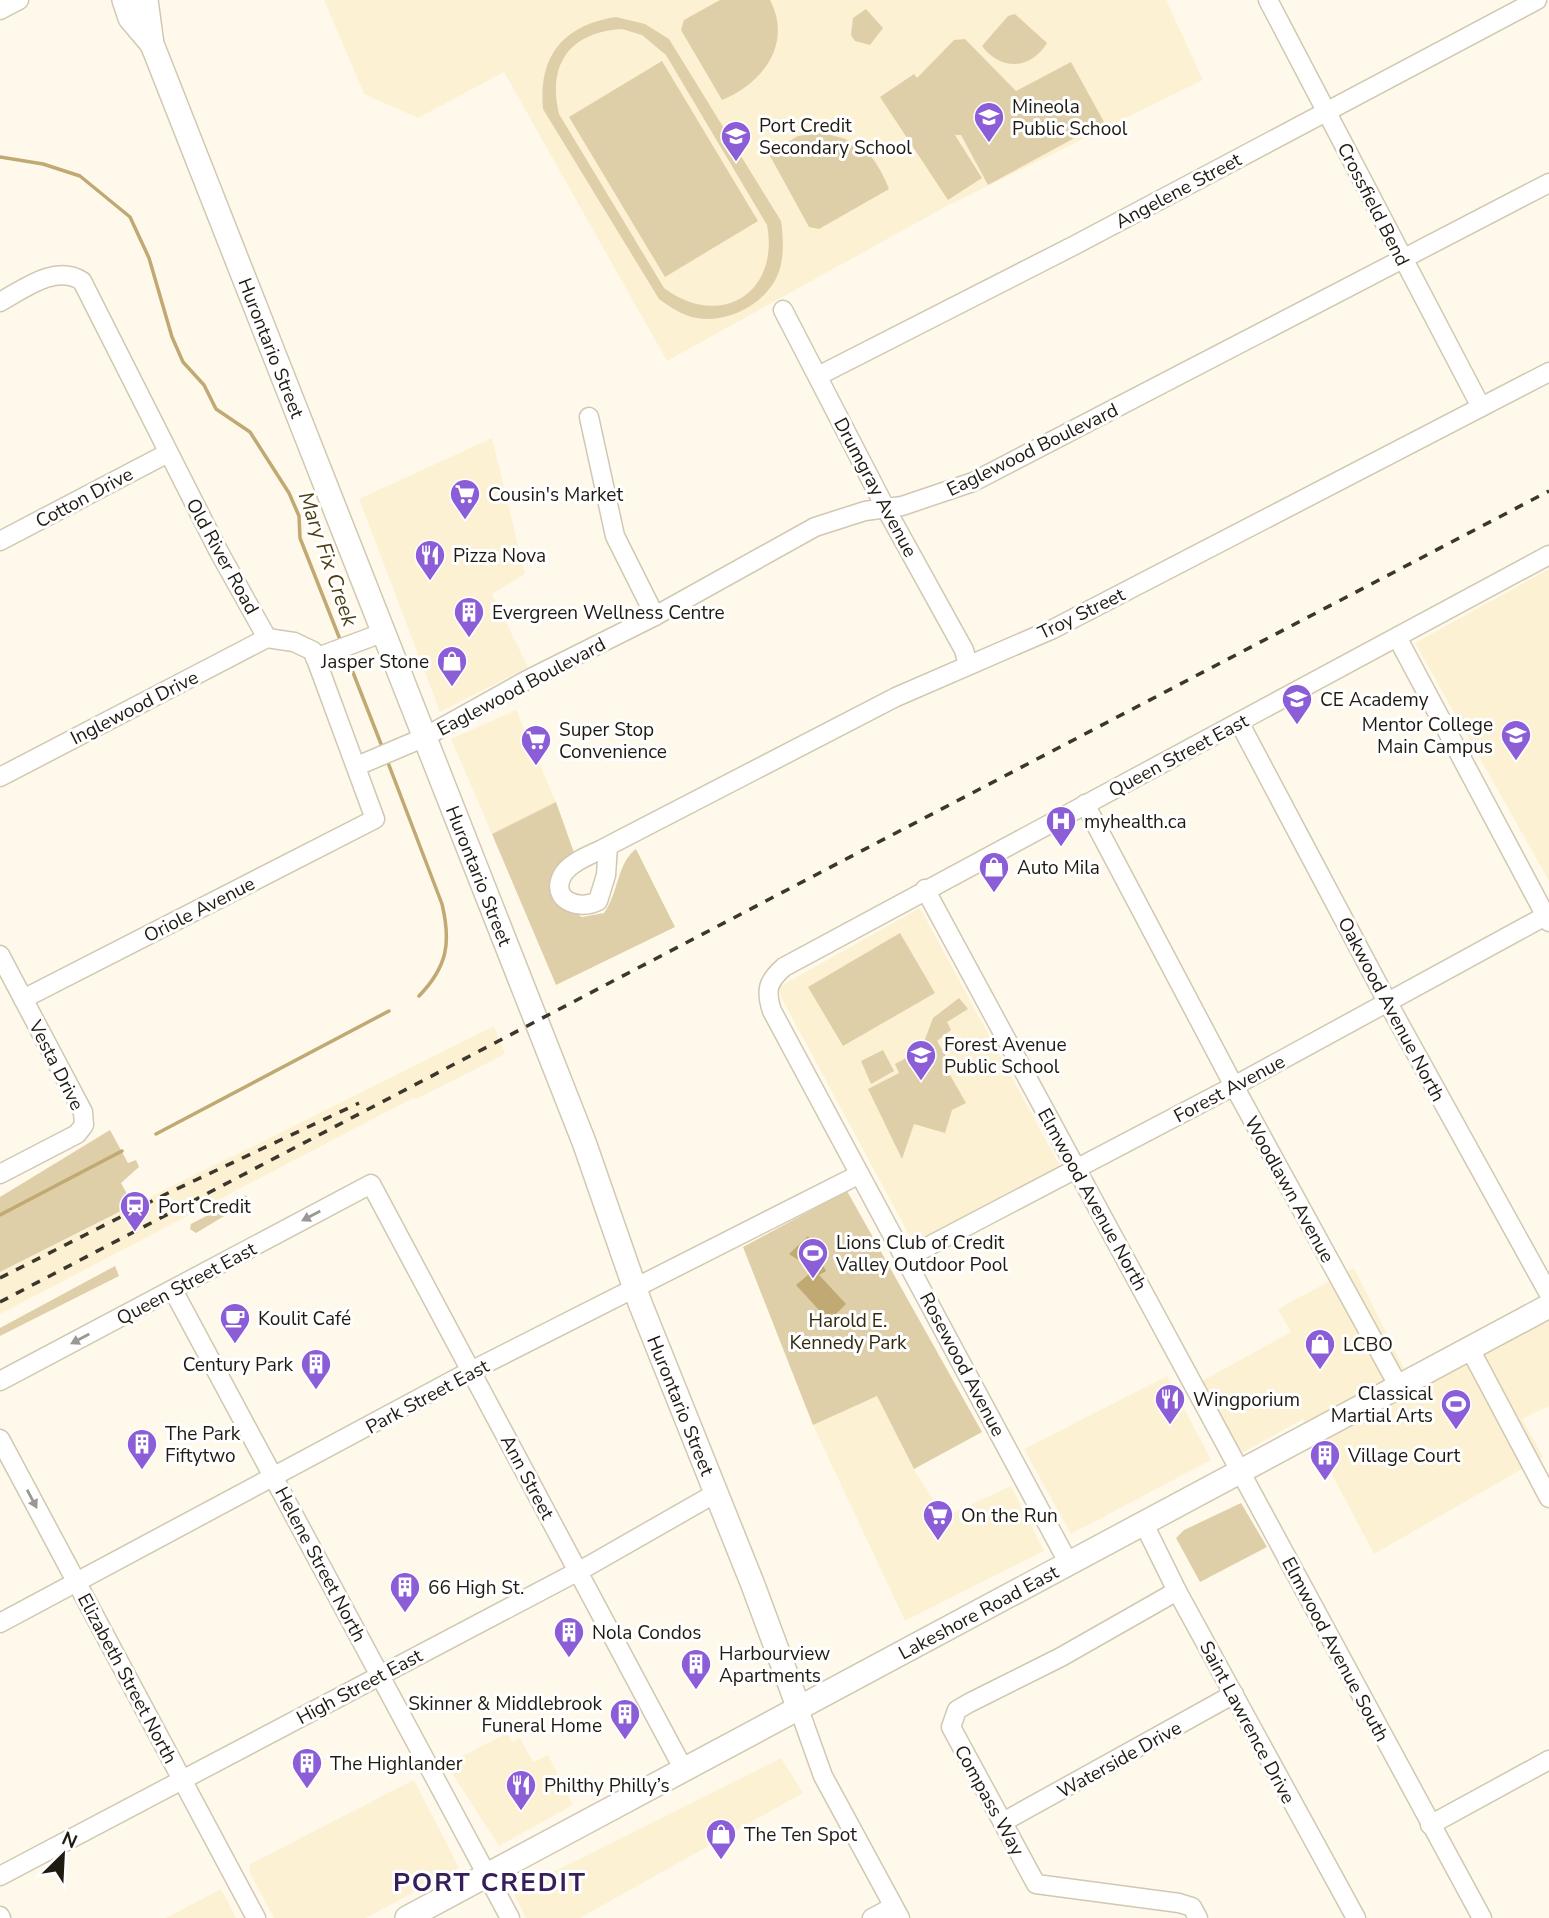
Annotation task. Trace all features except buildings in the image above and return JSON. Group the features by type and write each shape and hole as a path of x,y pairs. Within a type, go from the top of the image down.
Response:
{"main road":[{"name":"Hurontario Street","path":"124,0 130,18 152,44"},
{"name":"Hurontario Street","path":"146,0 152,44 584,1142 635,1287 799,1709"},
{"name":"Lakeshore Road East","path":"407,1918 1549,1306"}],"street":[{"path":"0,10 19,0"},
{"name":"Crossfield Bend","path":"1268,0 1481,407"},
{"name":"Angelene Street","path":"818,376 1075,245 1537,0"},
{"name":"Eaglewood Boulevard","path":"357,766 423,738 527,680 655,616 815,527 865,511 886,509 973,482 1549,183"},
{"name":"Old River Road","path":"0,302 41,279 62,273 73,275 82,281 168,453 267,638 294,642 313,651 315,658"},
{"name":"Drumgray Avenue","path":"783,310 886,509 964,650 968,665"},
{"name":"Troy Street","path":"608,846 896,697 1053,629 1549,372"},
{"path":"589,417 615,536 655,616"},
{"name":"Cotton Drive","path":"0,541 168,453"},
{"name":"Queen Street East","path":"772,977 784,967 925,889 1549,555"},
{"path":"357,766 315,658 382,633"},
{"path":"1397,637 1548,917"},
{"name":"Inglewood Drive","path":"0,777 267,638"},
{"name":"Oakwood Avenue North","path":"1239,722 1388,1003 1549,1293"},
{"name":"Oriole Avenue","path":"23,999 375,819 357,766"},
{"name":"Woodlawn Avenue","path":"1085,804 1234,1086 1399,1387"},
{"name":"Elmwood Avenue North","path":"925,889 1241,1472"},
{"name":"Forest Avenue","path":"906,1258 1548,917"},
{"name":"Vesta Drive","path":"0,955 83,1112 84,1125 78,1134 0,1174"},
{"name":"Rosewood Avenue","path":"772,977 767,990 772,1011 1069,1564"},
{"name":"Park Street East","path":"0,1623 76,1580 472,1372 858,1175"},
{"name":"Queen Street East","path":"0,1381 371,1184"},
{"name":"Ann Street","path":"371,1184 684,1770"},
{"name":"Helene Street North","path":"173,1290 510,1918"},
{"path":"1470,1349 1549,1498"},
{"name":"Elizabeth Street North","path":"0,1439 256,1918"},
{"name":"Elmwood Avenue South","path":"1241,1472 1482,1918"},
{"name":"High Street East","path":"0,1876 578,1572 716,1493"},
{"name":"Saint Lawrence Drive","path":"1144,1524 1177,1591 1356,1918"},
{"name":"Compass Way","path":"1177,1591 957,1710 951,1727 1036,1884 1179,1903 1192,1908 1198,1918"},
{"name":"Waterside Drive","path":"1003,1822 1234,1694"},
{"path":"799,1709 823,1776 897,1912 872,1918"},
{"path":"1430,1825 1549,1760"}],"shaded area":[{"name":"Port Credit Secondary School","path":"324,0 1166,0 1203,80 945,207 667,361 504,72 418,118 364,94"},
{"path":"492,438 525,574 492,594 528,667 440,712 359,499"},
{"name":"Mentor College Main Campus","path":"1549,569 1549,881 1415,643"},
{"path":"516,710 556,802 492,834 451,739"},
{"name":"Forest Avenue Public School","path":"920,908 1061,1168 914,1244 780,995 779,987"},
{"path":"494,1026 505,1054 416,1099 413,1098 0,1314 0,1272"},
{"name":"Lions Club of Credit Valley Outdoor Pool","path":"808,1236 826,1271 819,1275 846,1304 829,1321 796,1285 814,1270 789,1254"},
{"path":"1354,1268 1415,1391 1549,1320 1549,1406 1522,1419 1543,1457 1374,1554 1303,1419 1242,1453 1202,1381 1291,1332 1278,1309"},
{"path":"1167,1376 1211,1460 1071,1534 1024,1449"},
{"path":"877,1395 914,1469 944,1517 1011,1486 1044,1551 905,1621 813,1425"},
{"path":"508,1735 512,1742 520,1738 533,1762 548,1755 573,1805 499,1846 446,1764"},
{"path":"781,1758 803,1793 580,1918 526,1918 514,1894 521,1888"},
{"path":"414,1780 459,1868 366,1918 274,1918 250,1873 250,1864"},
{"path":"221,1889 236,1918 166,1918"}],"green space":[{"path":"720,0 770,0 778,32 770,61 761,73 750,84 722,100 681,30 684,20"},
{"path":"866,9 883,28 870,45 855,41 851,35 853,18"},
{"path":"1015,14 1047,43 1032,58 1015,64 998,60 982,46 1008,16"},
{"path":"616,17 645,24 669,39 781,221 783,253 777,277 770,288 749,307 723,317 697,318 672,308 659,299 543,109 545,73 550,58 569,35 598,21","holes":["622,29 642,35 666,55 767,225 769,249 764,269 755,286 741,298 725,304 706,305 685,300 664,288 559,114 556,80 566,54 576,44 604,31"]},
{"path":"965,39 1016,91 1071,62 1104,122 988,185 961,135 955,135 982,178 948,200 880,97 914,74 917,78 954,40"},
{"path":"662,61 758,221 665,277 569,117"},
{"path":"821,133 846,140 864,150 878,166 889,189 819,229 809,227 769,154 798,136"},
{"path":"556,802 577,861 569,864 564,907 582,917 604,913 625,862 636,849 675,927 556,985 492,834"},
{"path":"900,933 935,993 843,1046 808,987"},
{"path":"959,998 968,1009 947,1022 951,1030 937,1041 951,1065 946,1068 966,1103 952,1110 945,1133 914,1124 902,1159 868,1089 899,1073 895,1064 921,1050 933,1018"},
{"path":"883,1050 894,1071 871,1084 861,1061"},
{"path":"110,1130 128,1163 136,1160 139,1167 121,1183 133,1205 0,1272 0,1197"},
{"name":"Harold E. Kennedy Park","path":"847,1191 982,1432 914,1469 877,1396 813,1425 743,1247"},
{"path":"246,1195 249,1201 196,1233 190,1229 191,1224"},
{"path":"115,1266 119,1276 0,1336 0,1328"},
{"path":"1241,1503 1267,1547 1200,1582 1176,1538 1184,1530"}],"waterway":[{"name":"Mary Fix Creek","path":"0,157 43,164 80,176 130,217 149,258 172,337 183,362 204,385 216,409 250,432 289,493 299,516 300,538 341,642"},
{"name":"Mary Fix Creek","path":"345,652 383,749"},
{"name":"Mary Fix Creek","path":"387,760 445,918 445,953 436,974 419,996"},
{"name":"Mary Fix Creek","path":"156,1134 389,1011"},
{"name":"Mary Fix Creek","path":"0,1215 122,1151"}],"railway":[{"path":"0,1302 1549,491"},
{"path":"0,1278 164,1195 359,1103"}],"place":[{"name":"Mineola Public School","path":"989,144"},
{"name":"Port Credit Secondary School","path":"736,163"},
{"name":"Cousin's Market","path":"465,521"},
{"name":"Pizza Nova","path":"430,582"},
{"name":"Evergreen Wellness Centre","path":"469,639"},
{"name":"Jasper Stone","path":"452,688"},
{"name":"CE Academy","path":"1297,726"},
{"name":"Mentor College Main Campus","path":"1516,762"},
{"name":"Super Stop Convenience","path":"536,767"},
{"name":"myhealth.ca","path":"1061,848"},
{"name":"Auto Mila","path":"994,894"},
{"name":"Forest Avenue Public School","path":"921,1082"},
{"name":"Port Credit","path":"135,1233"},
{"name":"Lions Club of Credit Valley Outdoor Pool","path":"813,1280"},
{"name":"Koulit Café","path":"235,1345"},
{"name":"LCBO","path":"1320,1371"},
{"name":"Century Park","path":"316,1391"},
{"name":"Wingporium","path":"1170,1426"},
{"name":"Classical Martial Arts","path":"1456,1431"},
{"name":"The Park Fiftytwo","path":"142,1471"},
{"name":"Village Court","path":"1325,1482"},
{"name":"On the Run","path":"938,1542"},
{"name":"66 High St.","path":"405,1614"},
{"name":"Nola Condos","path":"569,1659"},
{"name":"Harbourview Apartments","path":"696,1691"},
{"name":"Skinner & Middlebrook Funeral Home","path":"625,1741"},
{"name":"The Highlander","path":"307,1790"},
{"name":"Philthy Philly’s","path":"521,1812"},
{"name":"The Ten Spot","path":"721,1861"}],"district":[{"name":"PORT CREDIT","path":"490,1882"}]}
